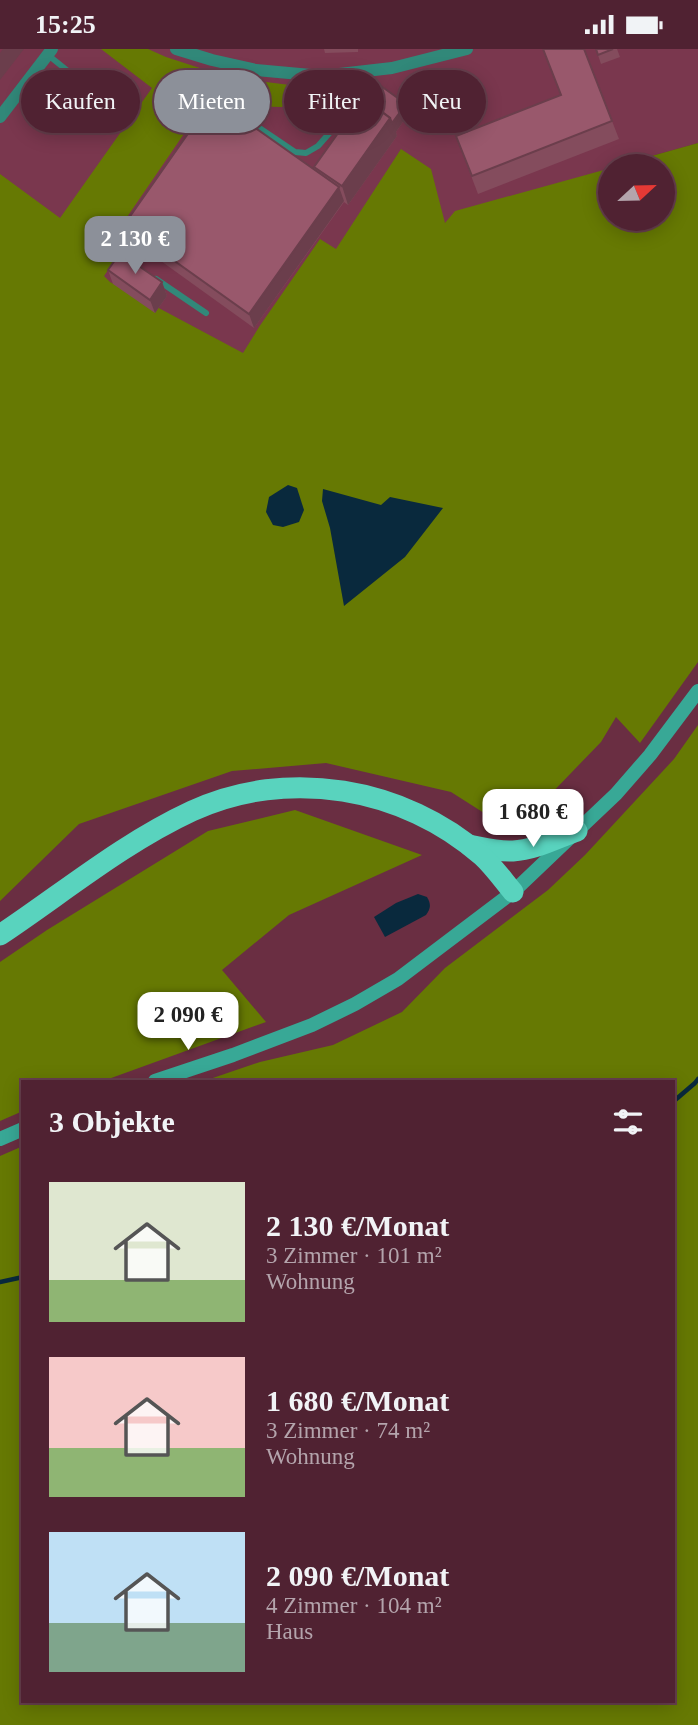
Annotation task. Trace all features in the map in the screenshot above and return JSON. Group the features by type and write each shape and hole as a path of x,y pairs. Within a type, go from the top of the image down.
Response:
{"highway":[{"path":"0,935 150,832 194,810 229,797 286,788 341,790 377,797 422,816 460,838 484,857 513,892"},
{"path":"467,844 514,851 577,831"}],"main road":[{"path":"158,1080 312,1025 398,979 513,892 616,794 650,755 698,691"},
{"path":"0,1139 21,1130"}],"street":[{"path":"176,49 212,61 284,73"},
{"path":"375,70 467,49"},
{"path":"0,117 50,52"}],"lane":[{"path":"50,52 70,70"},
{"path":"267,133 295,152 306,153 318,146 330,133"},
{"path":"132,263 121,255 117,243 136,215"},
{"path":"153,277 206,313"}],"shaded area":[{"path":"0,49 698,49 698,143 659,154 598,154 598,176 298,409 0,322"}],"green space":[{"path":"101,49 148,49 206,70 154,70 154,133 185,133 112,239 110,247 115,260 104,276 110,282 243,353 320,239 336,249 401,149 431,169 445,223 455,211 598,172 598,231 676,231 676,154 659,154 698,143 698,662 640,743 616,717 601,742 514,832 451,792 326,763 232,771 79,824 0,901 0,174 60,218 120,133 140,133 140,105 152,88 140,79 140,70 128,70"},
{"path":"270,83 284,84 282,107 270,107"},
{"path":"698,725 698,1725 0,1725 0,1156 21,1147 21,1703 675,1703 675,1080 207,1080 260,1062 333,1045 402,1012 445,968 548,890 585,855 674,759"},
{"path":"295,810 422,855 289,915 222,970 266,1022 106,1080 21,1080 21,1112 0,1121 0,962 208,831"}],"water":[{"path":"288,485 297,488 304,510 299,522 283,527 273,525 266,512 269,497"},
{"path":"323,489 381,505 390,497 443,508 405,557 344,606 330,528 322,501"},
{"path":"418,894 427,897 429,902 430,908 426,915 385,937 374,917 396,903"}],"building":[{"path":"543,49 584,49 612,121 472,176 456,136 464,133 486,133 486,124 561,95"},
{"path":"596,49 613,49 598,55"},
{"path":"384,88 398,98 398,115 392,123 384,113"},
{"path":"384,114 390,118 384,126"},
{"path":"188,133 263,133 339,187 249,314 124,225"},
{"path":"338,133 379,133 342,186 314,167"},
{"path":"120,253 162,282 150,300 108,270"}],"waterway":[{"path":"675,1100 698,1079"},
{"path":"0,1282 21,1277"}]}
